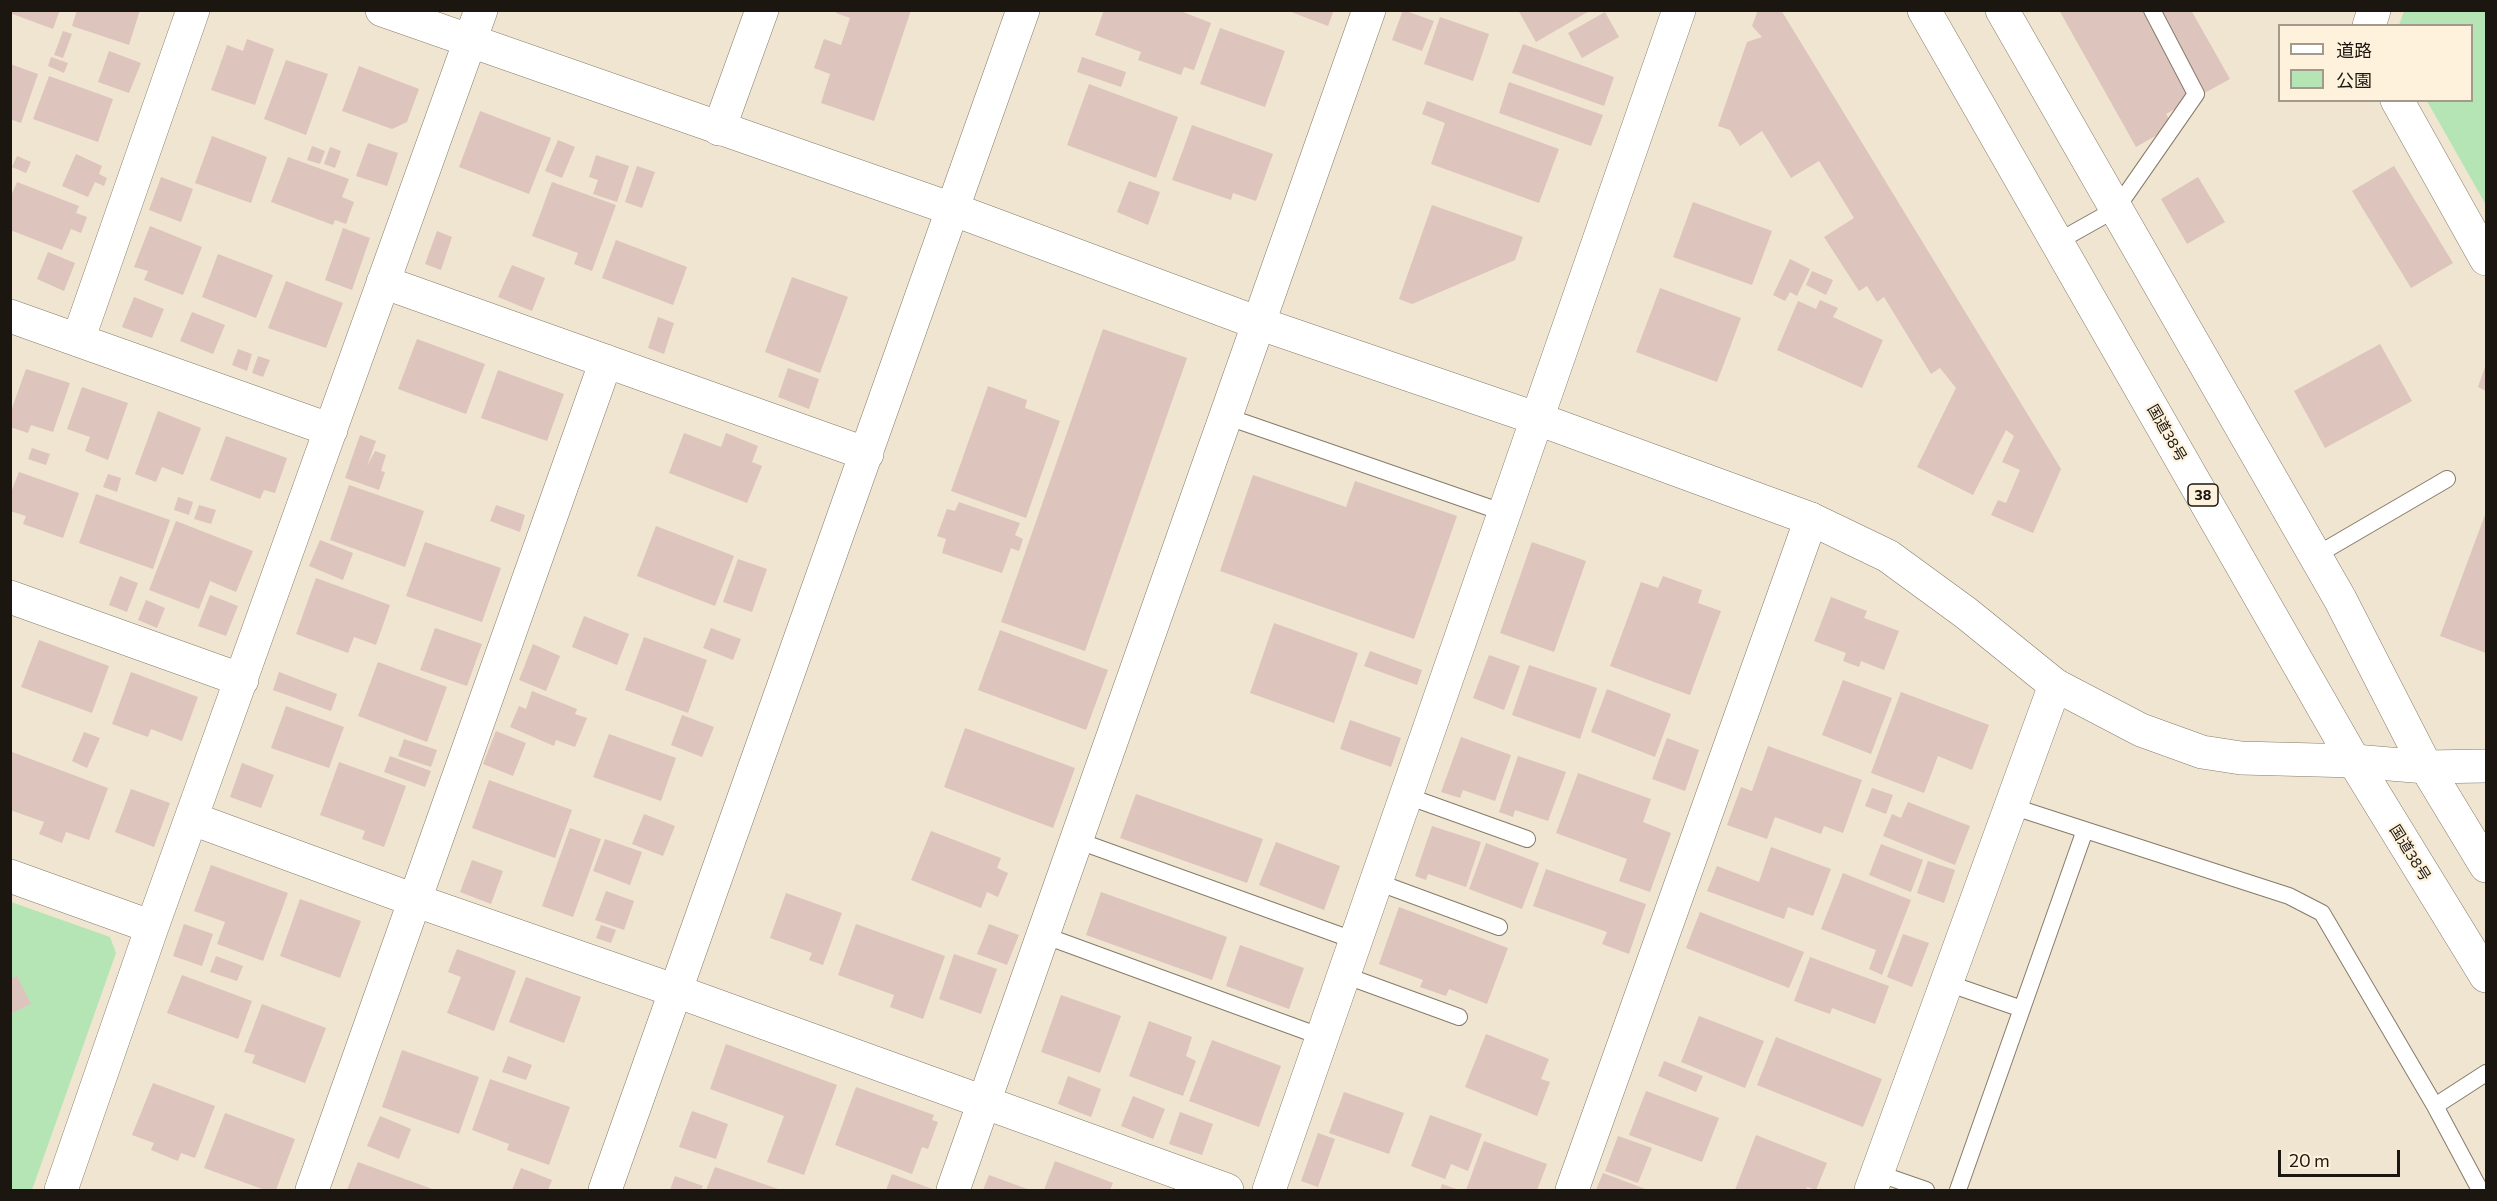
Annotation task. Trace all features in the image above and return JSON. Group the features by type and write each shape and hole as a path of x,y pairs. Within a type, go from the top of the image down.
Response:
{"main road":[{"path":"78,340 193,10"},
{"path":"382,10 952,209 1258,323 1538,419 1811,519 1888,556 2055,685 2141,730 2202,752 2241,758 2354,761 2426,766 2487,766"},
{"path":"61,1191 152,927 193,819 482,10"},
{"path":"719,129 762,10"},
{"path":"604,1191 1023,10"},
{"path":"953,1191 1369,10"},
{"path":"1269,1191 1679,10"},
{"name":"国道38号","path":"1924,10 2354,761 2487,976"},
{"path":"2002,10 2340,599 2426,766 2487,866"},
{"path":"2398,102 2487,259"},
{"path":"383,282 867,454"},
{"path":"10,316 331,430"},
{"path":"312,1191 606,361"},
{"path":"1572,1191 1811,519"},
{"path":"10,597 242,680"},
{"path":"1874,1182 2055,685"},
{"path":"193,819 1227,1191"},
{"path":"10,876 152,927"}],"lane":[{"path":"2057,242 2116,209 2196,94 2152,10"},
{"path":"1225,416 1505,513"},
{"path":"2315,556 2446,479"},
{"path":"1407,796 1527,839"},
{"path":"2011,806 2289,896 2322,914 2435,1106 2480,1191"},
{"path":"1958,1191 2085,830"},
{"path":"1076,840 1356,941"},
{"path":"1377,882 1499,927"},
{"path":"1043,935 1322,1036"},
{"path":"1344,975 1459,1017"},
{"path":"1947,983 2022,1009"},
{"path":"2435,1106 2487,1073"},
{"path":"1874,1182 1926,1191"}],"green space":[{"path":"2404,11 2486,11 2486,205 2428,102 2473,102 2473,24 2399,24"},
{"path":"11,902 110,937 116,953 32,1190 11,1190"}],"building":[{"path":"10,10 60,10 53,29 10,13"},
{"path":"77,10 140,10 129,45 72,26"},
{"path":"837,10 911,10 874,121 821,103 830,74 814,68 824,39 841,45 850,18 836,13"},
{"path":"1104,10 1178,10 1211,23 1194,70 1184,67 1181,75 1138,60 1141,52 1095,35"},
{"path":"1286,10 1334,10 1328,26"},
{"path":"1403,10 1434,21 1422,51 1392,40"},
{"path":"1518,10 1591,10 1536,42"},
{"path":"1758,10 1781,10 2061,469 2033,533 1991,515 1998,500 2006,503 2020,470 2002,462 2014,436 2006,430 1973,495 1917,467 1956,388 1940,368 1931,374 1884,297 1877,302 1867,286 1859,291 1824,237 1854,218 1819,161 1791,178 1762,131 1740,146 1730,130 1718,126 1747,42 1762,37 1752,26"},
{"path":"2059,10 2191,10 2230,79 2166,114 2173,126 2136,147"},
{"path":"1605,12 1619,37 1582,58 1568,33"},
{"path":"1440,17 1489,34 1473,81 1424,64"},
{"path":"1220,28 1285,51 1265,107 1200,84"},
{"path":"63,31 72,34 63,58 54,55"},
{"path":"247,39 274,49 255,105 211,90 227,45 243,51"},
{"path":"1523,44 1614,77 1604,106 1512,73"},
{"path":"109,51 141,63 129,93 98,82"},
{"path":"51,57 68,63 64,73 48,66"},
{"path":"1082,57 1126,72 1121,87 1077,72"},
{"path":"286,60 328,74 306,135 264,119"},
{"path":"10,64 38,74 21,123 10,119"},
{"path":"359,66 419,89 407,122 392,129 342,111"},
{"path":"49,76 113,99 98,142 33,119"},
{"path":"1509,82 1603,115 1591,146 1499,113"},
{"path":"1089,84 1178,117 1156,178 1067,145"},
{"path":"1427,101 1559,149 1539,203 1431,164 1445,123 1422,114"},
{"path":"480,111 551,138 529,194 459,167"},
{"path":"1192,125 1273,154 1256,201 1233,193 1231,200 1172,180"},
{"path":"212,136 267,157 251,203 195,183"},
{"path":"558,140 575,147 562,178 545,171"},
{"path":"368,143 398,153 387,186 356,176"},
{"path":"312,146 325,151 320,164 307,160"},
{"path":"330,147 341,151 335,168 324,164"},
{"path":"76,154 102,166 99,174 107,178 104,186 95,182 88,197 62,186"},
{"path":"596,155 629,166 617,202 593,194 598,180 589,177"},
{"path":"17,156 31,162 26,173 12,167"},
{"path":"288,157 349,179 342,197 354,202 346,224 335,220 333,225 271,202"},
{"path":"637,166 655,172 642,208 625,202"},
{"path":"2394,166 2453,263 2411,288 2352,191"},
{"path":"161,177 193,189 181,222 149,210"},
{"path":"2198,177 2225,222 2187,244 2161,199"},
{"path":"1129,181 1160,192 1148,225 1117,212"},
{"path":"17,182 79,206 76,213 87,217 81,233 71,229 62,250 10,230 10,198"},
{"path":"552,182 616,205 592,271 574,264 578,253 532,236"},
{"path":"1693,202 1772,231 1752,285 1673,257"},
{"path":"1432,205 1523,237 1515,260 1412,304 1399,299"},
{"path":"150,226 202,247 183,295 144,280 148,271 134,267"},
{"path":"343,228 370,238 352,290 325,280"},
{"path":"437,231 452,237 441,270 425,264"},
{"path":"616,240 687,267 673,305 602,278"},
{"path":"48,252 75,263 64,291 37,279"},
{"path":"218,254 273,275 256,318 202,297"},
{"path":"1790,259 1810,269 1797,296 1790,292 1785,301 1773,295"},
{"path":"512,265 545,278 532,311 498,297"},
{"path":"1812,271 1833,280 1826,295 1806,285"},
{"path":"792,277 848,297 820,373 765,352"},
{"path":"286,281 343,303 326,348 268,328"},
{"path":"1660,288 1741,318 1717,382 1636,352"},
{"path":"134,297 164,309 152,338 122,327"},
{"path":"1820,300 1838,308 1833,317 1883,340 1862,388 1777,350 1798,301 1816,309"},
{"path":"192,312 225,325 213,354 180,341"},
{"path":"658,317 674,323 664,354 648,348"},
{"path":"1103,329 1187,358 1085,651 1001,622"},
{"path":"417,339 485,364 466,414 398,389"},
{"path":"2380,344 2412,401 2325,448 2294,391"},
{"path":"238,349 252,354 247,371 232,365"},
{"path":"258,356 270,360 263,377 252,373"},
{"path":"2486,364 2486,391 2478,387"},
{"path":"788,368 819,379 809,409 778,397"},
{"path":"26,369 70,383 53,432 31,425 28,433 10,427 10,414"},
{"path":"498,370 564,394 547,441 481,418"},
{"path":"988,386 1027,400 1025,408 1060,421 1026,518 951,491"},
{"path":"82,387 128,403 108,460 85,451 90,437 67,429"},
{"path":"158,411 201,428 183,475 162,467 156,482 135,474"},
{"path":"684,433 721,447 726,433 758,446 752,462 762,466 747,503 669,473"},
{"path":"360,435 376,441 367,466 375,451 386,455 381,471 385,472 379,490 345,478"},
{"path":"226,436 287,458 275,493 264,490 260,499 210,480"},
{"path":"32,448 50,454 46,465 28,459"},
{"path":"19,472 79,493 63,538 23,524 26,516 10,511 10,495"},
{"path":"108,474 121,478 117,492 103,487"},
{"path":"1253,475 1346,507 1355,481 1457,516 1414,639 1220,571"},
{"path":"349,485 424,511 405,567 330,540"},
{"path":"96,494 170,520 153,569 79,543"},
{"path":"178,497 193,502 189,515 174,510"},
{"path":"959,502 1020,523 1015,535 1023,539 1019,551 1011,548 1002,573 942,553 946,539 937,536 947,509 955,511"},
{"path":"199,505 216,510 211,524 194,519"},
{"path":"496,505 525,515 520,532 490,521"},
{"path":"2486,512 2486,653 2440,636"},
{"path":"176,521 253,551 236,592 210,581 199,609 149,590"},
{"path":"656,526 734,556 715,606 637,576"},
{"path":"320,540 353,553 343,580 309,566"},
{"path":"425,542 501,568 482,622 406,596"},
{"path":"1532,542 1586,561 1554,652 1500,633"},
{"path":"738,559 767,569 752,612 723,602"},
{"path":"120,576 138,583 127,612 109,605"},
{"path":"1663,576 1702,590 1698,603 1721,611 1690,695 1610,666 1641,582 1658,588"},
{"path":"316,578 390,605 376,645 354,637 348,653 296,634"},
{"path":"210,595 238,606 226,636 198,626"},
{"path":"1831,597 1867,611 1864,618 1899,631 1884,670 1861,661 1859,667 1843,661 1846,653 1814,641"},
{"path":"146,600 165,608 157,628 138,620"},
{"path":"584,616 629,634 617,665 572,647"},
{"path":"1274,623 1358,653 1334,723 1250,693"},
{"path":"435,628 482,644 467,686 420,670"},
{"path":"711,628 741,639 733,660 703,648"},
{"path":"1000,630 1108,670 1086,730 978,690"},
{"path":"644,637 707,660 688,713 625,690"},
{"path":"39,640 109,666 92,713 21,687"},
{"path":"533,644 560,656 546,691 519,680"},
{"path":"1370,651 1422,670 1417,685 1364,666"},
{"path":"1489,655 1520,666 1504,710 1473,698"},
{"path":"378,662 447,687 427,742 358,716"},
{"path":"1529,665 1597,688 1580,739 1512,715"},
{"path":"131,672 198,697 182,741 151,729 148,737 112,724"},
{"path":"279,672 337,694 331,711 273,690"},
{"path":"1843,680 1892,698 1871,754 1822,735"},
{"path":"1607,689 1671,714 1655,757 1591,732"},
{"path":"532,691 577,709 575,714 587,718 575,747 556,740 554,746 510,727 519,706 526,709"},
{"path":"1901,692 1989,725 1972,770 1938,756 1924,793 1871,773"},
{"path":"286,706 344,727 329,768 271,748"},
{"path":"682,715 714,727 702,757 671,745"},
{"path":"1350,720 1401,738 1391,767 1340,749"},
{"path":"965,728 1075,768 1053,828 944,787"},
{"path":"496,731 526,743 513,776 483,764"},
{"path":"84,732 100,738 87,768 72,761"},
{"path":"609,734 676,758 661,801 593,777"},
{"path":"1461,737 1511,755 1495,801 1463,790 1460,798 1441,792"},
{"path":"1667,738 1699,750 1685,791 1652,779"},
{"path":"404,739 437,750 431,767 398,756"},
{"path":"1768,746 1862,780 1843,833 1824,826 1821,834 1775,817 1767,839 1727,825 1741,787 1752,791"},
{"path":"12,752 108,788 89,840 66,832 62,843 39,834 44,822 10,810"},
{"path":"390,756 431,771 425,787 384,772"},
{"path":"1518,756 1566,772 1548,821 1515,810 1513,817 1499,812"},
{"path":"339,762 406,786 384,847 362,839 365,831 320,815"},
{"path":"242,763 274,775 261,808 230,797"},
{"path":"1578,773 1651,799 1643,822 1671,833 1650,892 1619,881 1627,859 1556,833"},
{"path":"489,780 572,810 555,858 472,828"},
{"path":"1872,788 1893,795 1886,814 1865,806"},
{"path":"131,789 170,803 154,847 115,832"},
{"path":"1136,794 1263,839 1247,883 1120,838"},
{"path":"1908,802 1970,826 1955,865 1883,836 1892,814 1901,818"},
{"path":"644,814 675,826 663,856 632,844"},
{"path":"1432,826 1481,842 1466,887 1428,874 1426,880 1415,876"},
{"path":"570,828 601,839 573,917 542,906"},
{"path":"931,831 1001,858 997,868 1008,873 998,897 987,892 981,908 911,880"},
{"path":"605,839 642,852 630,885 593,871"},
{"path":"1276,842 1340,866 1324,910 1259,885"},
{"path":"1486,843 1539,863 1522,909 1469,889"},
{"path":"1881,844 1923,860 1911,892 1869,875"},
{"path":"1771,847 1831,869 1813,916 1788,907 1784,919 1707,891 1717,866 1759,882"},
{"path":"472,860 503,871 491,904 460,892"},
{"path":"1928,861 1955,870 1944,903 1917,893"},
{"path":"211,865 288,893 263,961 217,944 225,922 194,911"},
{"path":"1546,869 1646,904 1629,954 1602,944 1607,932 1533,906"},
{"path":"1843,873 1911,900 1882,975 1869,969 1876,950 1821,929"},
{"path":"606,891 634,901 624,930 595,920"},
{"path":"1101,892 1227,937 1212,980 1086,935"},
{"path":"786,893 842,913 823,965 809,960 812,953 770,938"},
{"path":"300,899 361,921 340,978 280,956"},
{"path":"1399,907 1508,948 1487,1004 1449,989 1446,996 1420,987 1423,980 1379,964"},
{"path":"1700,912 1804,952 1789,988 1686,948"},
{"path":"184,924 213,934 202,966 173,956"},
{"path":"856,924 945,956 923,1019 890,1007 894,995 838,975"},
{"path":"989,924 1019,935 1007,965 977,954"},
{"path":"601,925 616,930 611,943 596,938"},
{"path":"1903,934 1929,943 1912,987 1887,977"},
{"path":"1240,945 1304,968 1289,1009 1226,986"},
{"path":"457,949 516,971 494,1031 447,1013 461,977 448,972"},
{"path":"954,954 997,969 981,1014 939,999"},
{"path":"216,956 243,966 237,981 210,972"},
{"path":"1810,957 1889,986 1875,1024 1832,1008 1830,1014 1794,1001"},
{"path":"182,975 252,1001 238,1039 167,1013"},
{"path":"17,976 31,1004 10,1014 10,979"},
{"path":"526,977 581,997 564,1043 509,1022"},
{"path":"1061,995 1121,1016 1100,1073 1041,1052"},
{"path":"262,1004 326,1028 305,1083 252,1063 255,1055 244,1052"},
{"path":"1699,1016 1764,1041 1745,1088 1681,1062"},
{"path":"1149,1021 1192,1037 1186,1056 1196,1061 1183,1096 1129,1076"},
{"path":"1486,1034 1549,1059 1541,1079 1550,1082 1537,1116 1465,1087"},
{"path":"1776,1037 1882,1079 1863,1127 1757,1085"},
{"path":"1212,1040 1281,1066 1259,1127 1189,1101"},
{"path":"726,1044 837,1085 804,1175 767,1162 784,1116 710,1089"},
{"path":"402,1050 479,1077 459,1134 382,1107"},
{"path":"508,1056 532,1065 526,1080 502,1072"},
{"path":"1664,1061 1703,1076 1696,1092 1658,1076"},
{"path":"1068,1076 1101,1089 1091,1117 1058,1104"},
{"path":"490,1079 570,1107 549,1165 507,1150 509,1144 472,1130"},
{"path":"153,1083 215,1106 195,1158 181,1153 178,1161 151,1150 154,1143 132,1135"},
{"path":"856,1087 934,1115 932,1120 938,1122 928,1149 922,1147 912,1174 835,1145"},
{"path":"1646,1091 1719,1118 1702,1162 1629,1135"},
{"path":"1344,1092 1404,1113 1389,1154 1329,1133"},
{"path":"1133,1096 1165,1109 1153,1139 1121,1126"},
{"path":"692,1111 728,1124 716,1159 679,1147"},
{"path":"1180,1112 1213,1124 1202,1155 1169,1144"},
{"path":"225,1113 295,1139 276,1190 265,1190 204,1168"},
{"path":"1430,1115 1482,1134 1468,1171 1451,1164 1445,1179 1411,1166"},
{"path":"380,1116 411,1129 399,1159 367,1146"},
{"path":"1318,1133 1335,1139 1318,1187 1301,1181"},
{"path":"1756,1135 1827,1163 1816,1190 1807,1187 1806,1190 1735,1190"},
{"path":"1618,1136 1652,1148 1638,1183 1605,1171"},
{"path":"1484,1141 1547,1164 1537,1190 1466,1190"},
{"path":"1055,1161 1113,1183 1110,1190 1044,1190"},
{"path":"358,1162 435,1190 347,1190"},
{"path":"715,1167 781,1190 706,1190"},
{"path":"521,1168 552,1180 548,1190 512,1190"},
{"path":"1603,1173 1648,1190 1596,1190"},
{"path":"892,1174 935,1190 886,1190"},
{"path":"989,1175 1030,1190 983,1190"},
{"path":"675,1176 703,1186 701,1190 670,1190"},
{"path":"1442,1184 1459,1190 1440,1190"}]}
